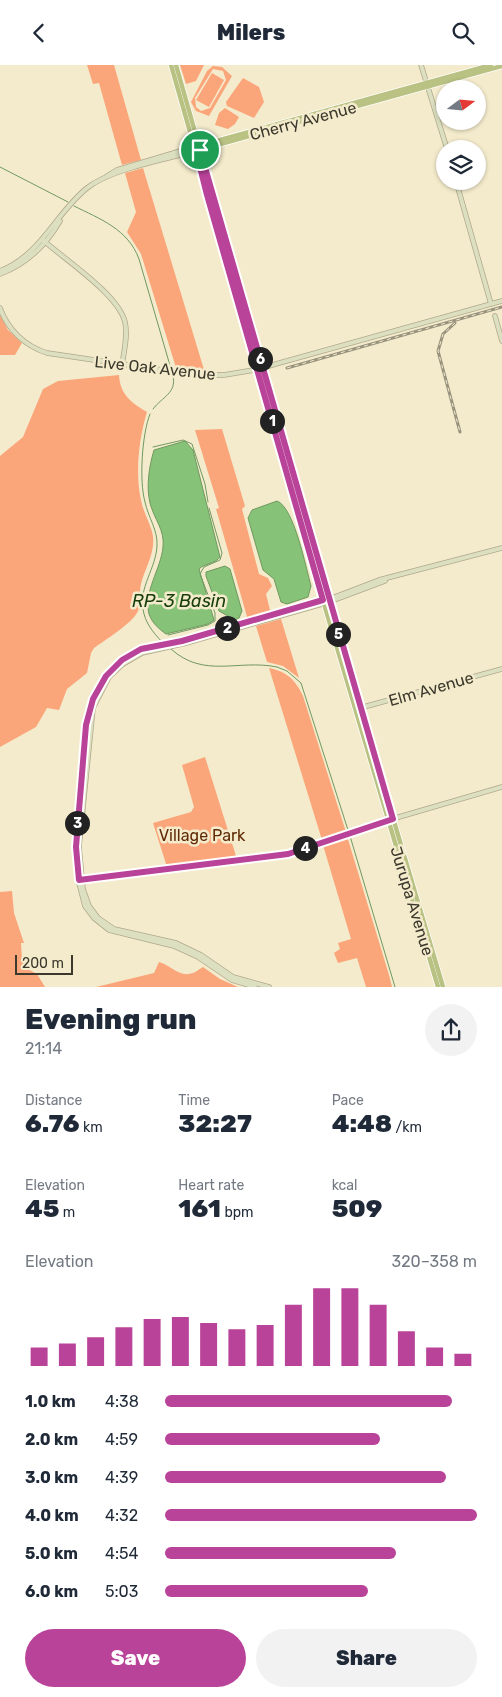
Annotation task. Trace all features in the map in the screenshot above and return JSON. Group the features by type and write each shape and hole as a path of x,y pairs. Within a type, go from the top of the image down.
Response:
{"main road":[{"name":"Jurupa Avenue","path":"171,65 197,148"},
{"name":"Jurupa Avenue","path":"176,65 197,148 259,368 438,987"},
{"name":"Cherry Avenue","path":"427,85 491,65"},
{"name":"Cherry Avenue","path":"197,148 502,66"},
{"name":"Jurupa Avenue","path":"326,601 360,708 390,820 443,987"}],"street":[{"path":"421,65 444,140"},
{"name":"Cherry Avenue","path":"0,273 22,263 44,241 73,201 88,187 105,177 197,148"},
{"path":"459,190 491,304"},
{"path":"44,241 106,293 118,307 126,330 122,365"},
{"name":"Live Oak Avenue","path":"0,308 13,331 36,349 58,356 168,372 214,375 259,368 502,301"},
{"path":"495,316 502,341"},
{"path":"255,987 232,980 198,957 174,946 109,930 97,921 88,910 81,896 76,840 86,725 93,699 106,676 122,660 141,649 182,641 326,601 385,581 502,548"},
{"name":"Elm Avenue","path":"360,708 502,669"},
{"path":"80,880 288,854 390,820 502,787"},
{"path":"80,880 89,906 98,919 108,926 120,931 176,943 202,955 234,977 269,987"}],"green space":[{"path":"87,65 114,65 141,160 122,165 99,83 93,84"},
{"path":"180,65 204,65 196,81 186,84"},
{"path":"213,66 222,67 232,76 209,116 196,111 191,102 207,71","holes":["213,69 223,71 226,80 210,108 201,111 196,107 195,98"]},
{"path":"212,73 224,80 209,107 196,100"},
{"path":"243,78 259,87 264,102 254,118 227,106 226,102"},
{"path":"225,108 239,117 235,124 228,129 215,125 219,113"},
{"path":"143,168 205,373 177,371 141,254 127,232 136,212 125,173"},
{"path":"0,315 8,330 22,343 15,355 0,355"},
{"path":"119,375 122,388 127,397 147,412 140,444 138,479 142,505 152,532 153,543 141,584 138,611 131,621 94,648 91,653 87,673 67,689 59,710 47,708 36,727 0,747 0,456 23,437 43,389 58,381"},
{"path":"222,429 245,506 242,509 259,574 268,578 272,586 266,594 271,614 248,620 216,509 219,508 195,430"},
{"path":"281,619 299,678 283,666 267,662 256,626"},
{"path":"269,668 286,674 297,685 303,696 346,832 322,840"},
{"name":"Village Park","path":"205,757 236,856 235,858 167,867 153,823 191,812 194,807 182,765"},
{"path":"347,836 392,987 366,987 357,958 338,963 334,953 340,949 338,943 351,939 323,845"},
{"path":"12,891 14,913 24,943 21,943 22,960 28,965 26,968 37,974 45,987 0,987 0,892"},
{"path":"159,962 183,974 193,973 203,967 220,979 238,987 96,987 154,973"}],"water":[{"name":"RP-3 Basin","path":"185,441 193,450 220,557 199,569 214,620 208,624 166,634 152,620 148,606 150,589 163,547 161,530 150,503 149,477 154,450"},
{"name":"RP-3 Basin","path":"277,501 289,514 294,526 311,586 308,597 287,604 281,602 274,579 263,570 248,518 252,510"},
{"name":"RP-3 Basin","path":"225,566 230,569 242,611 239,618 235,620 219,611 206,576 206,572"}],"waterway":[{"path":"0,167 68,202"},
{"path":"74,206 112,226 128,240 134,249 139,259 171,369"},
{"path":"153,409 171,391 174,382 173,376"},
{"path":"150,414 143,445 142,482 146,508 156,534 157,546 142,601 148,623 162,642"},
{"path":"153,447 183,440 192,444 205,484 208,502"},
{"path":"168,635 208,625 215,621 215,613 200,574 204,567 220,560 222,553 209,508"},
{"path":"171,649 183,658 209,666 263,665 277,667 287,671 301,683 348,830"},
{"path":"350,836 395,987"}],"railway":[{"path":"287,368 502,307"},
{"path":"455,323 443,334 438,351 460,432"}],"route":[{"path":"200,150 312,544 393,819 288,854 79,880 76,834 86,725 90,706 96,691 106,676 122,660 141,649 182,641 323,600 207,195 196,151 200,150"}]}
